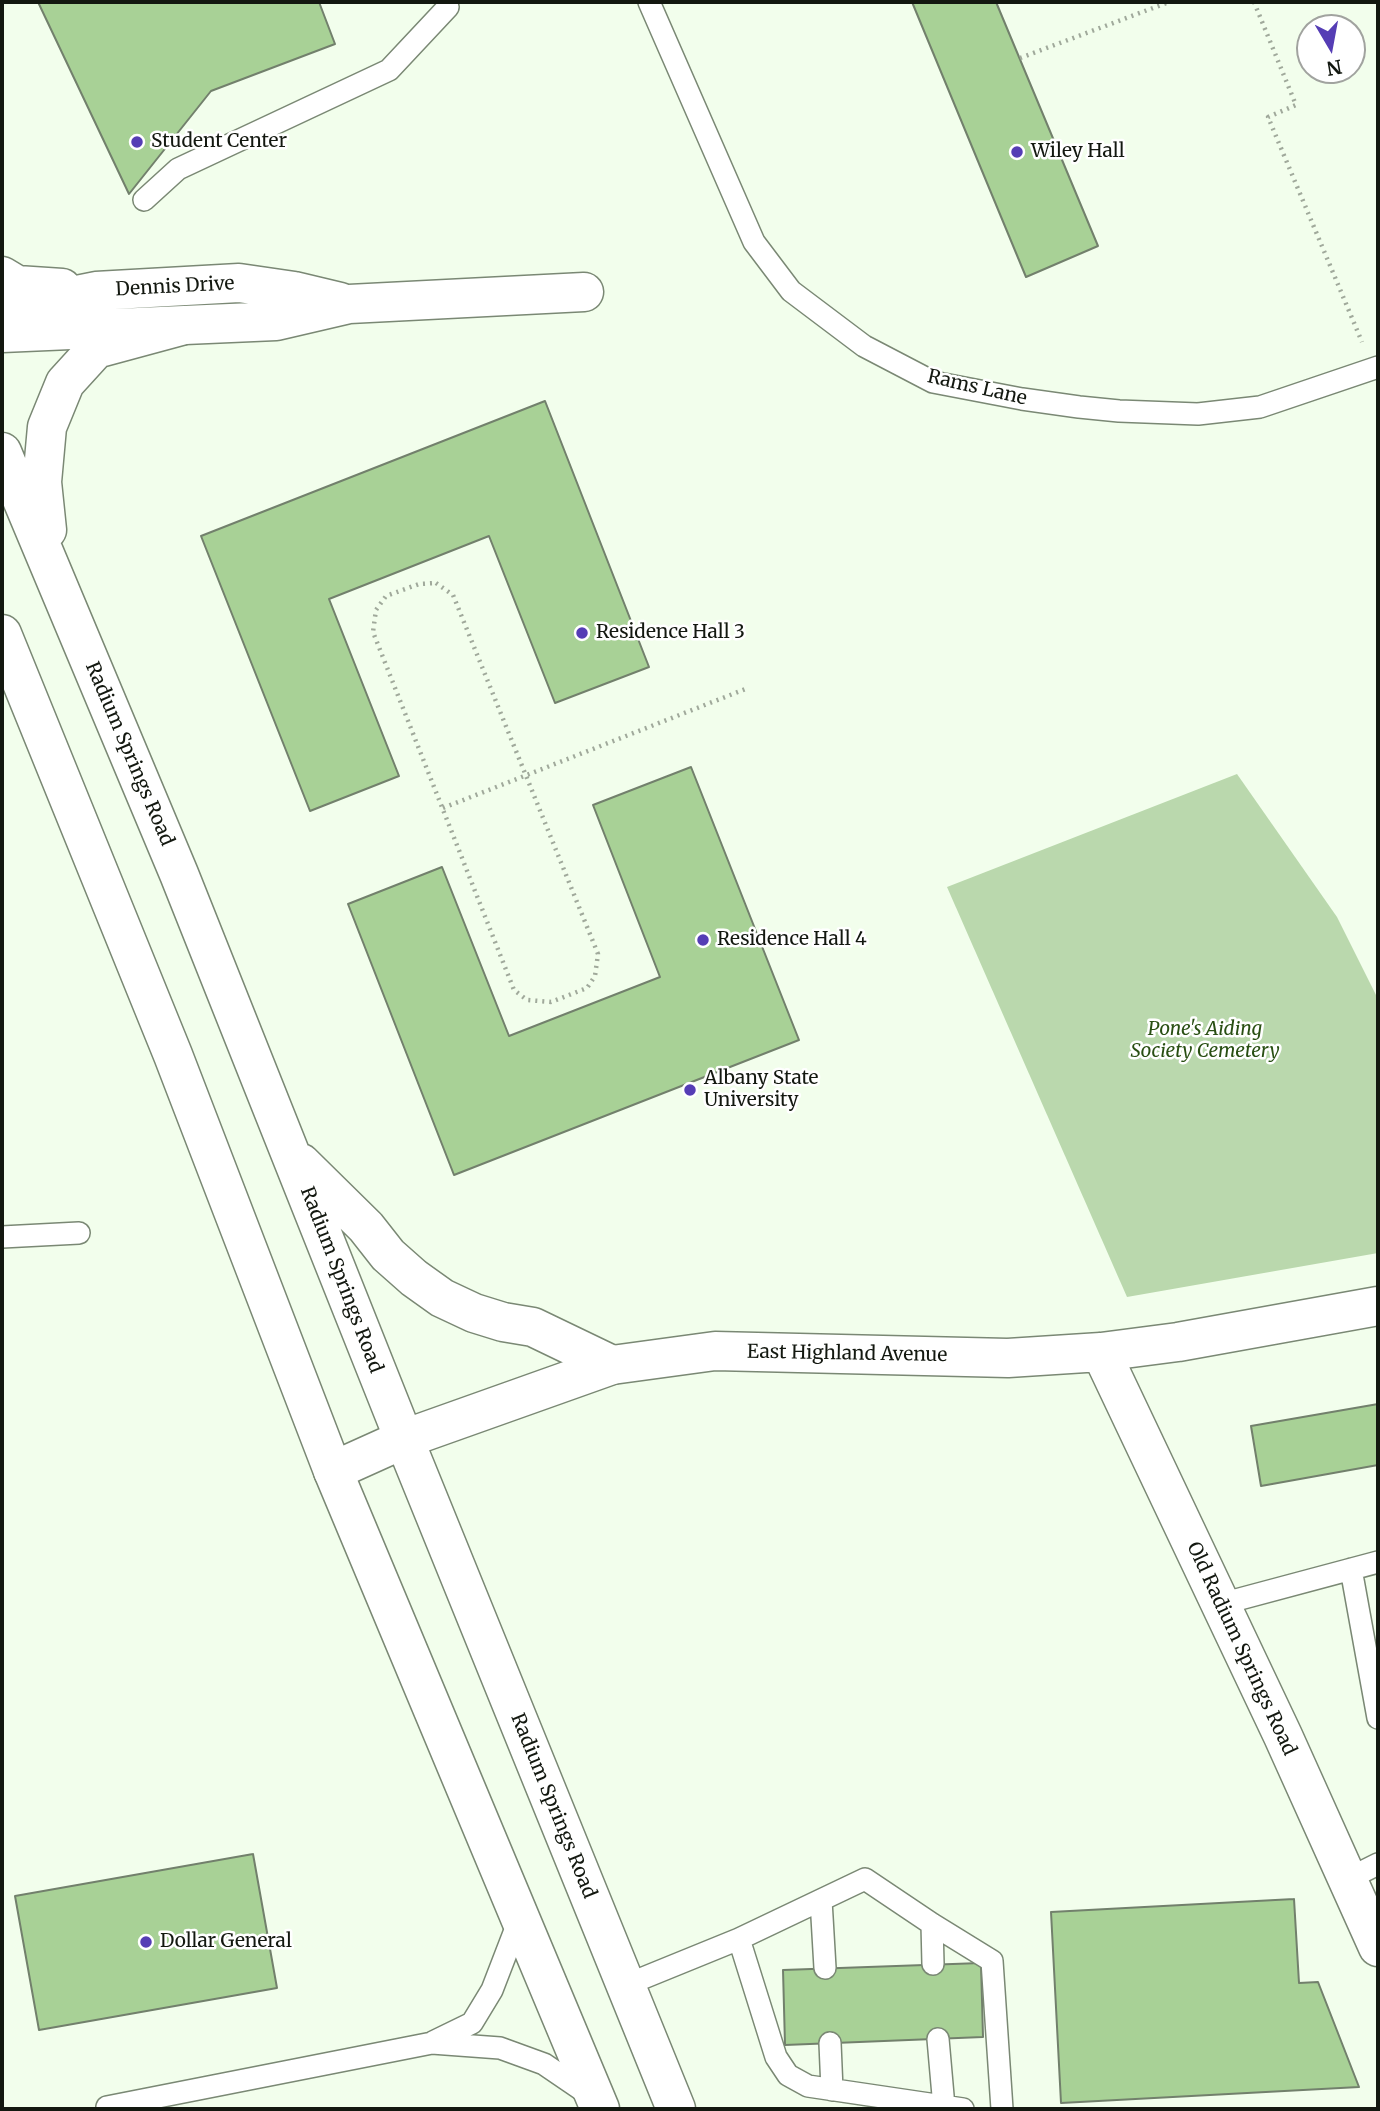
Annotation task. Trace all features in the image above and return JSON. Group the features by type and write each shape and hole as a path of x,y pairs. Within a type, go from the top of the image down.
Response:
{"main road":[{"path":"2,276 17,285 96,291"},
{"name":"Dennis Drive","path":"2,310 96,291 239,283 294,291 349,304"},
{"name":"Dennis Drive","path":"2,332 276,321 349,304 584,292"},
{"path":"50,567 42,482 44,455 47,427 65,383 96,349 181,326"},
{"name":"Radium Springs Road","path":"2,452 179,874 404,1439 676,2109"},
{"path":"2,634 12,683 173,1055 333,1471 598,2104"},
{"path":"293,1155 366,1227 388,1255 442,1298 474,1313 533,1327 612,1365"},
{"name":"East Highland Avenue","path":"333,1471 404,1439 612,1365 715,1351 1008,1358 1101,1352 1178,1342 1378,1306"},
{"name":"Old Radium Springs Road","path":"1101,1352 1221,1604 1363,1871 1378,1947"}],"lane":[{"name":"Rams Lane","path":"649,2 754,242 783,282 791,291 864,346 933,382 1079,407 1198,414 1260,407 1376,368"},
{"path":"144,200 178,169 389,70 448,7"},
{"path":"2,1237 79,1233"},
{"path":"1221,1604 1378,1562"},
{"path":"1351,1569 1378,1718"},
{"path":"626,1985 739,1940 865,1879 992,1961 1002,2109"},
{"path":"821,1900 825,1968"},
{"path":"432,2043 472,2022 492,1990 520,1918"},
{"path":"932,1924 933,1965"},
{"path":"739,1940 776,2057 788,2075 808,2086 954,2108 939,2039"},
{"path":"108,2109 107,2107 432,2043 500,2048 544,2064 598,2104"},
{"path":"830,2043 832,2090"}],"path":[{"path":"1020,58 1169,2"},
{"path":"1254,2 1296,105 1268,117 1376,368"},
{"path":"436,583 453,595 598,954 595,976 587,988 551,1002 527,1000 514,990 443,808 373,632 376,610 386,596 419,584 436,583"},
{"path":"443,808 748,688"}],"green space":[{"name":"Pone's Aiding Society Cemetery","path":"1237,774 1337,917 1378,999 1378,1253 1127,1297 947,887"}],"building":[{"name":"Student Center","path":"38,2 319,2 335,44 211,91 129,194"},
{"name":"Wiley Hall","path":"912,2 996,2 1098,246 1026,277"},
{"name":"Residence Hall 3","path":"545,401 649,667 555,703 489,536 329,599 399,776 310,811 201,536"},
{"name":"Residence Hall 4","path":"691,767 799,1040 454,1175 348,904 442,867 509,1036 660,977 593,805"},
{"path":"1378,1404 1378,1465 1261,1486 1251,1426"},
{"name":"Dollar General","path":"253,1854 277,1988 39,2030 15,1896"},
{"path":"1294,1899 1299,1983 1318,1982 1359,2087 1061,2103 1051,1912"},
{"path":"981,1963 983,2037 785,2045 783,1970"}],"place":[{"name":"Student Center","path":"137,142"},
{"name":"Wiley Hall","path":"1017,152"},
{"name":"Residence Hall 3","path":"582,633"},
{"name":"Residence Hall 4","path":"703,940"},
{"name":"Albany State University","path":"690,1090"},
{"name":"Dollar General","path":"146,1942"}]}
